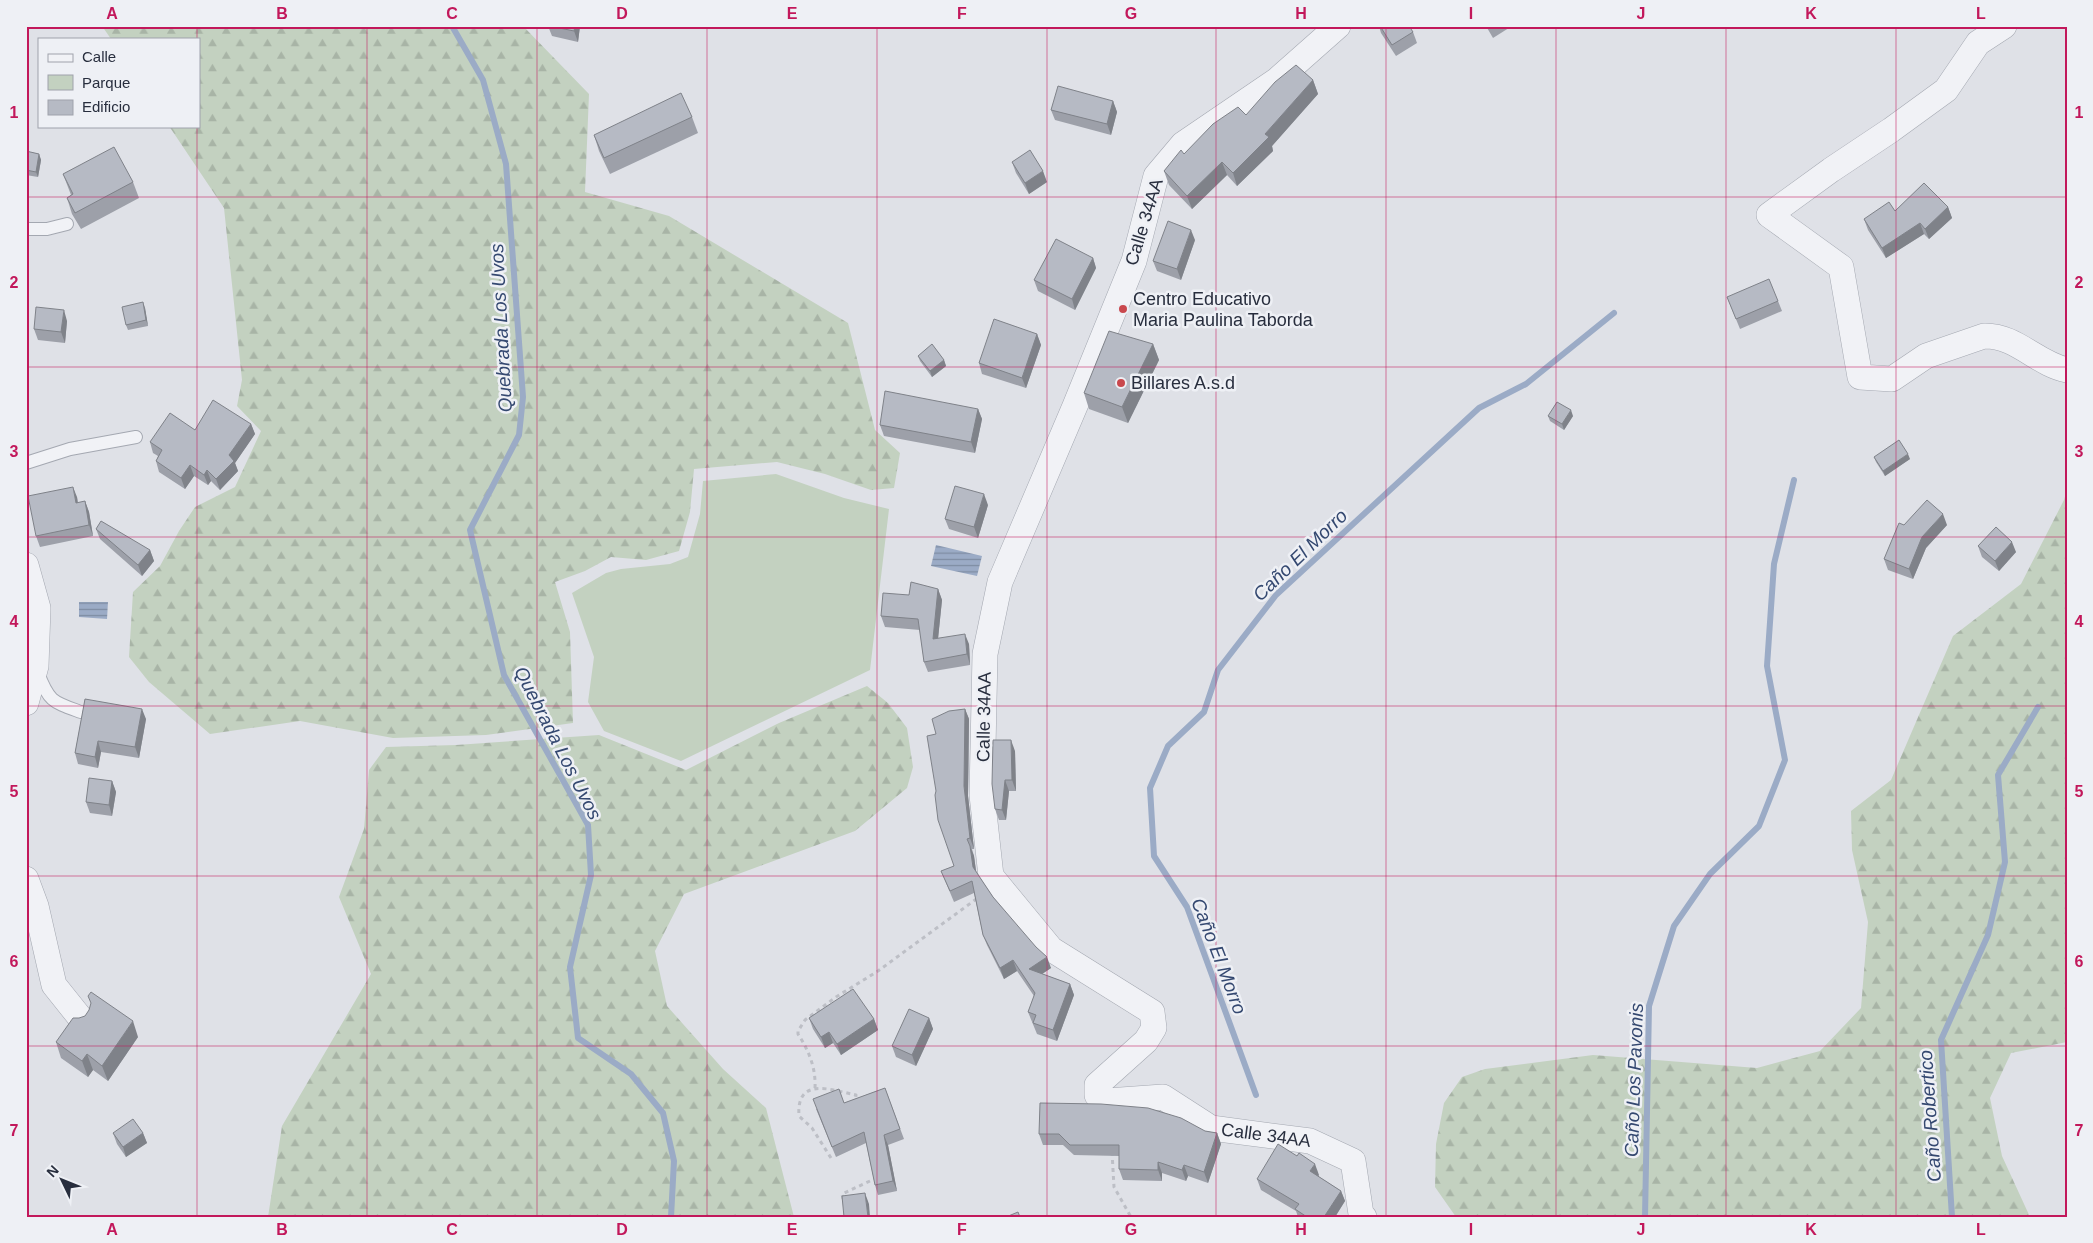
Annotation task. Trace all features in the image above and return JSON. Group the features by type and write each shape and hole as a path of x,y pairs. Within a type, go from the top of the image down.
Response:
{"street":[{"name":"Calle 34AA","path":"1338,26 1277,80 1183,144 1156,176 1134,261 1076,406 1000,582 985,654 982,795 991,876 1051,949 1152,1012 1154,1028 1146,1041 1097,1085 1097,1095 1102,1100 1117,1101 1163,1097 1211,1128 1310,1141 1353,1161 1361,1214 1364,1217"},
{"path":"2004,26 1978,43 1946,90 1769,215 1841,267 1860,377 1892,378 1926,356 1984,336 1994,336 2015,344 2049,364 2067,370"},
{"path":"26,565 38,608 36,666 26,703"},
{"path":"26,880 36,906 54,985 82,1020"}],"lane":[{"path":"26,229 47,229 67,224"},
{"path":"26,463 70,449 136,437"},
{"path":"36,666 46,693 58,704 81,712"}],"path":[{"path":"815,1088 816,1076 812,1060 798,1031 805,1020 836,997 878,971 951,916 998,884"},
{"path":"836,997 842,1004"},
{"path":"831,1158 812,1128 799,1116 798,1106 801,1099 806,1092 815,1088 856,1095 854,1108 859,1107"},
{"path":"847,1104 855,1100"},
{"path":"1111,1148 1114,1187 1131,1217"},
{"path":"843,1202 842,1194 870,1181"}],"green space":[{"path":"102,26 523,26 589,94 585,192 669,216 848,323 875,430 900,453 894,488 871,490 825,474 777,462 694,469 690,512 679,551 646,560 611,557 585,571 555,582 570,632 573,723 486,735 393,738 300,721 210,734 149,682 129,657 133,592 160,566 179,531 195,507 235,487 261,431 237,406 242,380 224,208 170,128 200,128 200,38 110,38"},
{"path":"776,474 844,498 889,509 870,670 681,761 604,731 588,702 594,657 572,593 606,573 621,569 670,564 688,557 700,514 703,481"},
{"path":"2067,489 2067,1042 2011,1053 1990,1098 2002,1156 2030,1217 1456,1217 1435,1187 1436,1144 1444,1103 1462,1077 1485,1069 1593,1055 1757,1068 1820,1051 1861,1008 1868,922 1852,850 1851,811 1891,780 1953,636 2021,584 2064,500"},
{"path":"867,686 888,703 907,728 913,767 907,788 855,831 684,894 655,951 667,1006 723,1069 766,1108 794,1217 268,1217 282,1126 371,974 339,897 364,829 369,770 386,747 456,745 599,735 686,770 779,723"}],"water":[{"path":"936,545 982,556 977,576 931,566"},
{"path":"79,602 108,602 107,619 79,617"}],"building":[{"path":"550,26 575,26 574,31"},
{"path":"1380,26 1409,26 1413,32 1392,45"},
{"path":"1296,65 1313,80 1265,134 1269,137 1233,173 1222,162 1187,196 1164,171 1181,150 1184,154 1213,124 1238,107 1246,115 1275,82"},
{"path":"1058,86 1113,101 1107,124 1051,110"},
{"path":"681,93 692,117 604,158 594,135"},
{"path":"114,147 133,182 75,213 67,198 73,194 63,174"},
{"path":"1030,150 1043,171 1025,183 1012,162"},
{"path":"26,151 39,154 36,172 26,170"},
{"path":"1924,183 1948,207 1925,229 1920,223 1882,248 1864,219 1889,202 1895,211"},
{"path":"1168,221 1191,230 1177,269 1153,261"},
{"path":"1056,239 1093,258 1072,299 1034,280"},
{"path":"1769,279 1778,301 1736,319 1727,297"},
{"path":"143,302 146,320 126,325 122,307"},
{"path":"36,307 64,310 61,332 34,329"},
{"path":"994,319 1037,334 1022,378 979,363"},
{"name":"Billares A.s.d","path":"1109,331 1153,344 1122,407 1084,393"},
{"path":"932,344 944,360 930,371 918,356"},
{"path":"885,391 978,409 971,442 880,425"},
{"path":"213,400 251,424 229,455 234,461 216,479 207,470 204,475 190,465 181,478 156,461 162,450 150,442 170,413 195,430"},
{"path":"1557,402 1571,410 1562,424 1548,416"},
{"path":"1899,440 1908,454 1883,471 1874,457"},
{"path":"955,486 984,494 974,527 945,519"},
{"path":"73,487 76,503 85,501 89,525 36,536 28,496"},
{"path":"1927,500 1943,514 1922,537 1909,569 1884,559 1899,523 1904,525"},
{"path":"101,521 150,550 138,565 96,529"},
{"path":"1996,527 2012,542 1995,561 1978,546"},
{"path":"911,582 938,589 933,639 965,634 967,654 924,662 918,619 881,616 883,593 909,595"},
{"path":"85,699 142,709 135,747 98,741 95,757 75,753"},
{"path":"965,709 964,786 970,838 967,839 973,867 993,897 1047,957 1029,969 1070,984 1053,1030 1033,1023 1036,1015 1028,1012 1035,993 1013,960 1000,968 983,935 972,881 950,891 941,871 954,866 938,820 936,791 927,736 936,734 932,719 949,711"},
{"path":"993,740 1011,740 1012,780 1005,780 1002,810 995,809 992,784"},
{"path":"89,778 112,781 109,805 86,802"},
{"path":"853,989 874,1019 837,1044 829,1032 821,1037 809,1018"},
{"path":"91,992 133,1021 102,1066 87,1054 82,1061 56,1042 73,1018 85,1016 91,1003 88,996"},
{"path":"909,1009 929,1018 912,1055 892,1046"},
{"path":"885,1088 900,1129 884,1135 893,1181 875,1185 864,1132 832,1147 813,1099 839,1089 844,1103"},
{"path":"1040,1103 1101,1104 1148,1108 1181,1118 1205,1131 1217,1133 1204,1172 1184,1165 1182,1170 1158,1162 1158,1170 1119,1169 1119,1145 1070,1145 1059,1134 1039,1134"},
{"path":"133,1119 143,1133 123,1147 113,1133"},
{"path":"1278,1144 1297,1156 1299,1153 1315,1164 1310,1171 1341,1191 1324,1217 1307,1217 1295,1209 1299,1204 1257,1179"},
{"path":"865,1193 868,1217 844,1217 842,1196"},
{"path":"1018,1212 1020,1217 1006,1217"}],"waterway":[{"name":"Quebrada Los Uvos","path":"452,26 483,80 506,164 523,397 519,435 470,530 504,675 588,825 591,875 570,967 578,1038 631,1074 663,1113 674,1161 671,1217"},
{"name":"Caño El Morro","path":"1256,1095 1187,907 1154,856 1150,788 1168,746 1204,712 1218,670 1276,595 1479,408 1526,384 1614,313"},
{"name":"Caño Los Pavonis","path":"1645,1217 1649,1006 1674,926 1710,874 1759,826 1785,760 1767,666 1774,564 1794,480"},
{"name":"Caño Robertico","path":"1952,1217 1941,1040 1988,935 2005,862 1998,775 2038,707"}],"place":[{"name":"Centro Educativo Maria Paulina Taborda","path":"1123,309"},
{"name":"Billares A.s.d","path":"1121,383"}]}
